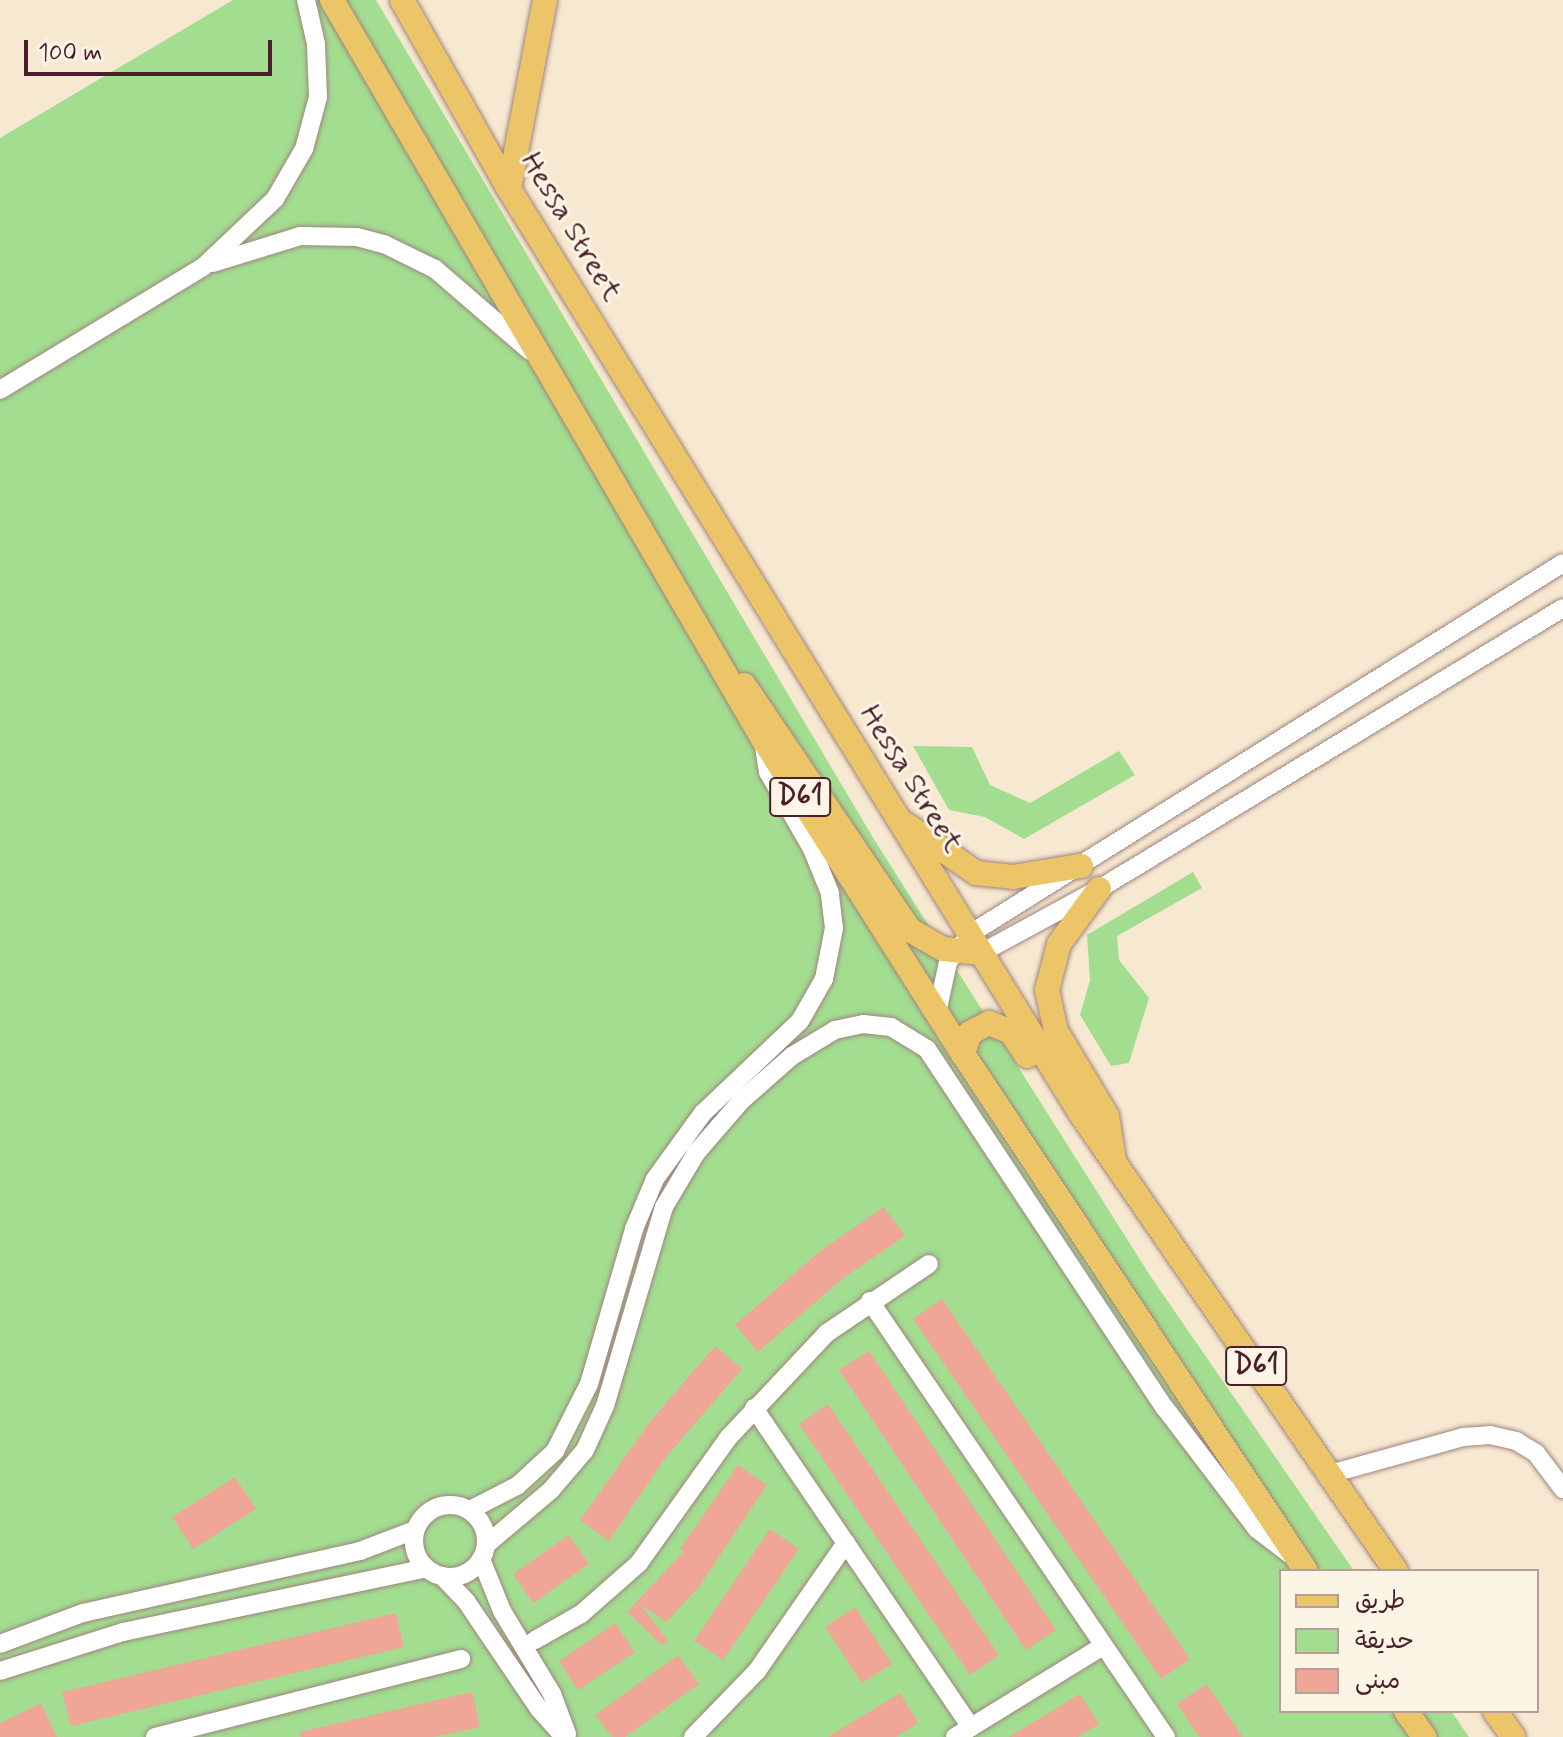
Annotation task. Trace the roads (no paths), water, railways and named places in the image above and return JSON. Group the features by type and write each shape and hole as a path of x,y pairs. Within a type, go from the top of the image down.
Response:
{"main road":[{"name":"D61","path":"332,0 534,354 763,739 963,1054 1302,1566"},
{"name":"Hessa Street","path":"402,0 509,189 896,816 968,946 1395,1569"},
{"path":"509,189 545,0"},
{"path":"709,648 782,734 910,930 926,943 968,946"},
{"path":"896,816 976,873 1013,877 1081,866"},
{"path":"1099,889 1059,944 1047,990 1056,1031 1107,1116 1114,1162"},
{"path":"963,1054 970,1033 979,1026 1001,1024 1055,1098 1079,1111"},
{"path":"1407,1713 1424,1737"},
{"path":"1496,1713 1513,1737"}],"street":[{"path":"0,390 203,267 275,199 304,149 319,70 306,0"},
{"path":"203,267 300,236 357,237 384,244 435,269 534,354"},
{"path":"937,1013 943,974 968,946 1173,803 1563,563"},
{"path":"968,946 1099,889 1563,608"},
{"path":"0,1644 83,1613 360,1551 415,1530 437,1506 470,1510 517,1486 555,1451 589,1384 634,1229 655,1179 703,1113 800,1021 824,979 834,928 830,893 812,849 768,772 763,739"},
{"path":"0,1671 123,1632 434,1572 464,1574 483,1552 551,1490 585,1450 605,1406 664,1207 696,1153 741,1101 792,1056 835,1030 863,1024 891,1027 927,1049 1165,1408 1257,1529 1302,1566"},
{"path":"497,1647 527,1638 581,1614 639,1563 754,1408 827,1333 870,1301 929,1264"},
{"path":"870,1301 1166,1737"},
{"path":"754,1408 846,1543 963,1732 1103,1646"},
{"path":"1330,1474 1463,1437 1490,1435 1516,1441 1536,1453 1563,1489"},
{"path":"470,1510 484,1529 483,1552 502,1611 527,1638 566,1737"},
{"path":"415,1530 416,1555 497,1647 516,1678 566,1737"},
{"path":"693,1737 757,1671 846,1543"},
{"path":"155,1737 195,1732 461,1659"},
{"path":"516,1678 538,1666"}]}
